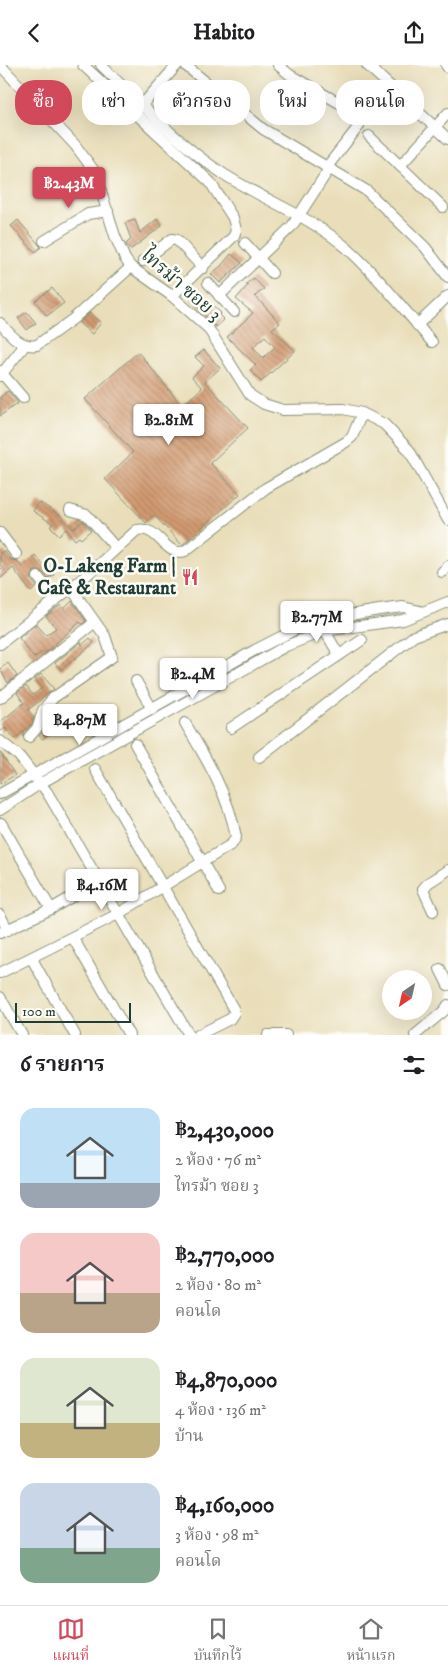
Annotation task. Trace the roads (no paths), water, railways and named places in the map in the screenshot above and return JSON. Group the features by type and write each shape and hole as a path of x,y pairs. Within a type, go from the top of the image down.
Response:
{"street":[{"name":"ไทรม้า ซอย 3","path":"0,65 75,145 92,167 97,176 115,236 131,267 172,296 208,327 225,351 240,383 250,395 264,404 283,410 342,409 362,413 384,424 410,450 448,520"},
{"path":"83,65 210,182 227,205 236,230 234,236 172,296"},
{"path":"101,65 116,80"},
{"path":"144,103 177,65"},
{"path":"185,65 263,129 375,198 425,247 448,277"},
{"path":"219,295 292,227 327,168 359,126 358,117 290,75 278,65"},
{"path":"367,65 448,139"},
{"path":"144,107 220,172 299,217 347,248 371,271 432,342"},
{"path":"400,166 448,113"},
{"path":"370,136 443,207"},
{"path":"44,241 88,214 108,211"},
{"path":"143,261 172,239 177,240 203,268"},
{"path":"245,243 272,273"},
{"path":"0,323 21,344 37,345 46,341 131,267"},
{"path":"208,283 234,312"},
{"path":"417,325 448,297"},
{"path":"21,344 1,373 23,398"},
{"path":"0,643 87,575 131,534 141,529 154,532 172,551 180,553 186,551 266,488 346,442 352,437 362,413"},
{"path":"70,510 87,515 116,548"},
{"path":"0,533 16,554"},
{"path":"38,577 56,599"},
{"path":"29,737 38,727 43,710 53,698 112,657 105,636 72,587"},
{"path":"191,692 207,690 286,646 324,631 403,620 420,611 448,602"},
{"path":"0,810 191,692 200,680 282,635 321,620 404,607 420,611"},
{"path":"321,620 324,631 339,655"},
{"path":"0,698 96,622"},
{"path":"259,757 414,636 448,624"},
{"path":"231,727 362,640"},
{"path":"136,681 152,709"},
{"path":"0,794 152,709 174,702"},
{"path":"0,973 32,959 118,913 232,844 236,837 214,775 185,723"},
{"path":"0,741 11,748 41,783 189,1035"},
{"path":"135,744 218,891"},
{"path":"95,769 234,1010 230,1019 198,1035"},
{"path":"1,823 51,909"},
{"path":"433,911 423,889 448,870"},
{"path":"0,915 4,931 51,909 99,881"},
{"path":"73,938 129,1035"},
{"path":"32,959 75,1035"},
{"path":"440,969 448,985"},
{"path":"0,997 22,1035"},
{"path":"415,1035 444,1011 448,1005"},
{"path":"268,1035 286,1035"}],"place":[{"name":"O-Lakeng Farm | Cafè & Restaurant","path":"190,577"}]}
